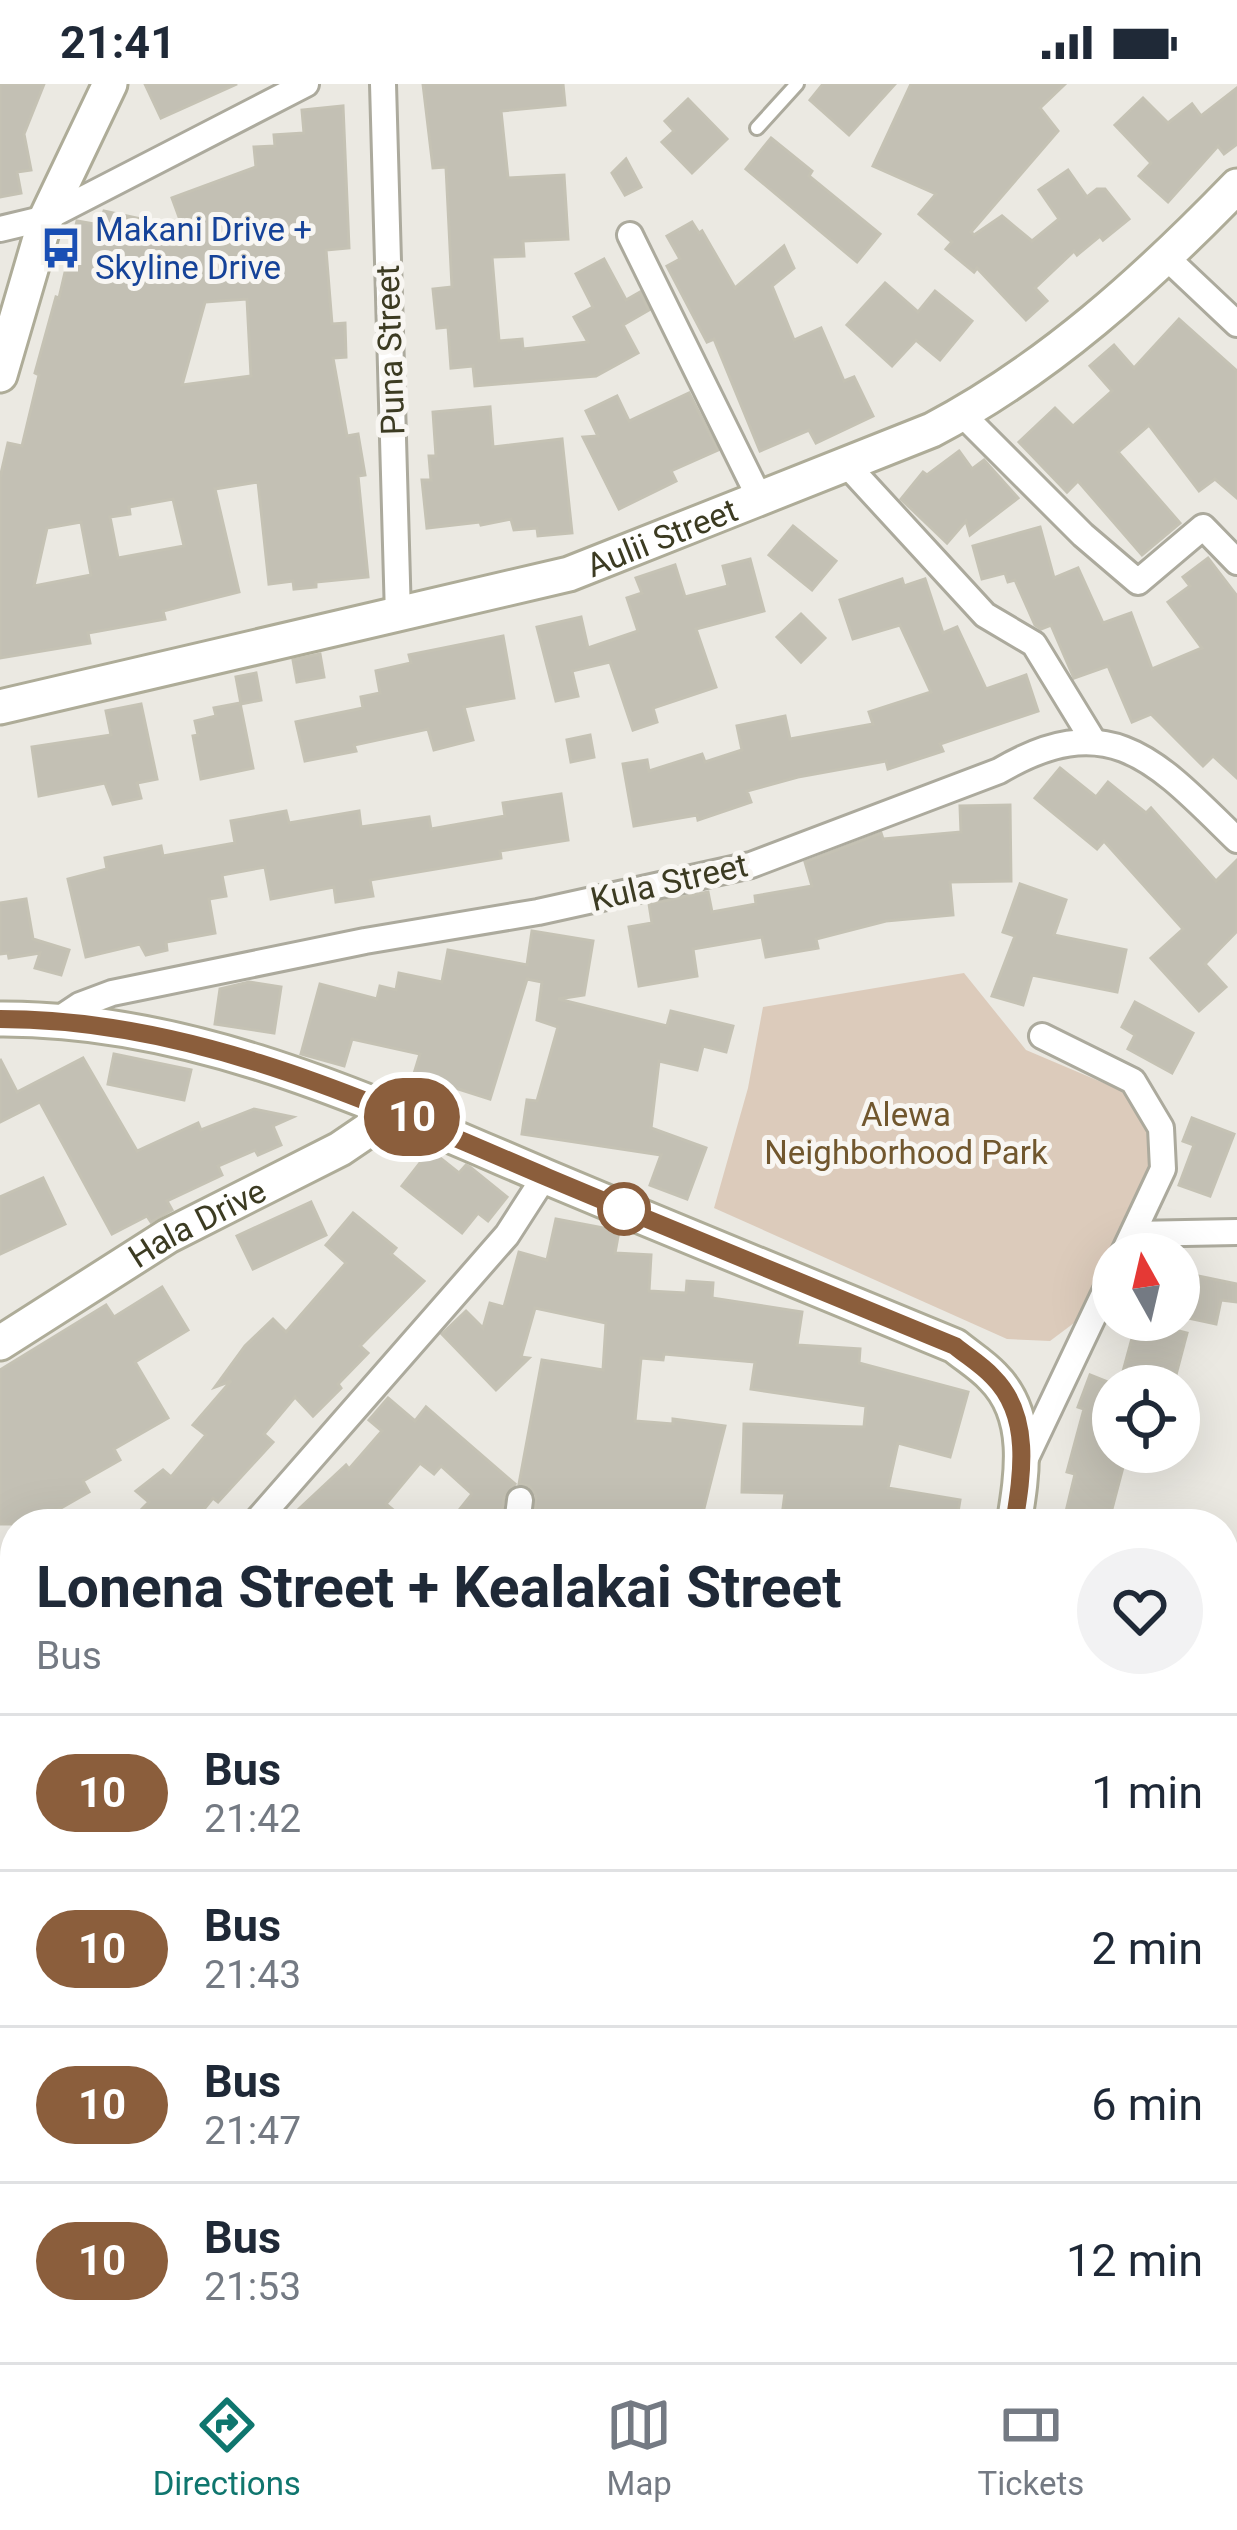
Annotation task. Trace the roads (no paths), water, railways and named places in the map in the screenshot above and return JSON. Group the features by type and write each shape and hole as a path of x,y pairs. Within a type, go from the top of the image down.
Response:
{"street":[{"path":"0,375 46,218 110,84"},
{"path":"0,230 46,218 306,84"},
{"name":"Puna Street","path":"382,84 398,616"},
{"name":"Aulii Street","path":"0,707 569,574 847,465 962,414 1028,372 1167,258 1237,186"},
{"path":"631,235 760,501"},
{"path":"1167,258 1237,324"},
{"path":"962,414 1083,535 1138,582 1203,527 1237,562"},
{"path":"847,465 985,615 1034,644 1094,742"},
{"name":"Kula Street","path":"59,1019 112,993 751,866 999,771 1036,749 1094,742 1150,760 1237,840"},
{"path":"0,1019 59,1019 276,1066 397,1111 955,1346 996,1379 1018,1423 1024,1462"},
{"path":"1042,1036 1133,1081 1161,1128 1162,1169 1133,1233"},
{"name":"Hala Drive","path":"0,1343 168,1236 340,1149 397,1111"},
{"path":"267,1509 508,1235 544,1176"},
{"path":"1200,1236 1237,1232"},
{"path":"1016,1509 1024,1462 1092,1319"}],"lane":[{"path":"758,128 797,84"}],"place":[{"name":"Makani Drive + Skyline Drive","path":"61,248"}],"park label":[{"name":"Alewa Neighborhood Park","path":"906,1133"}]}
